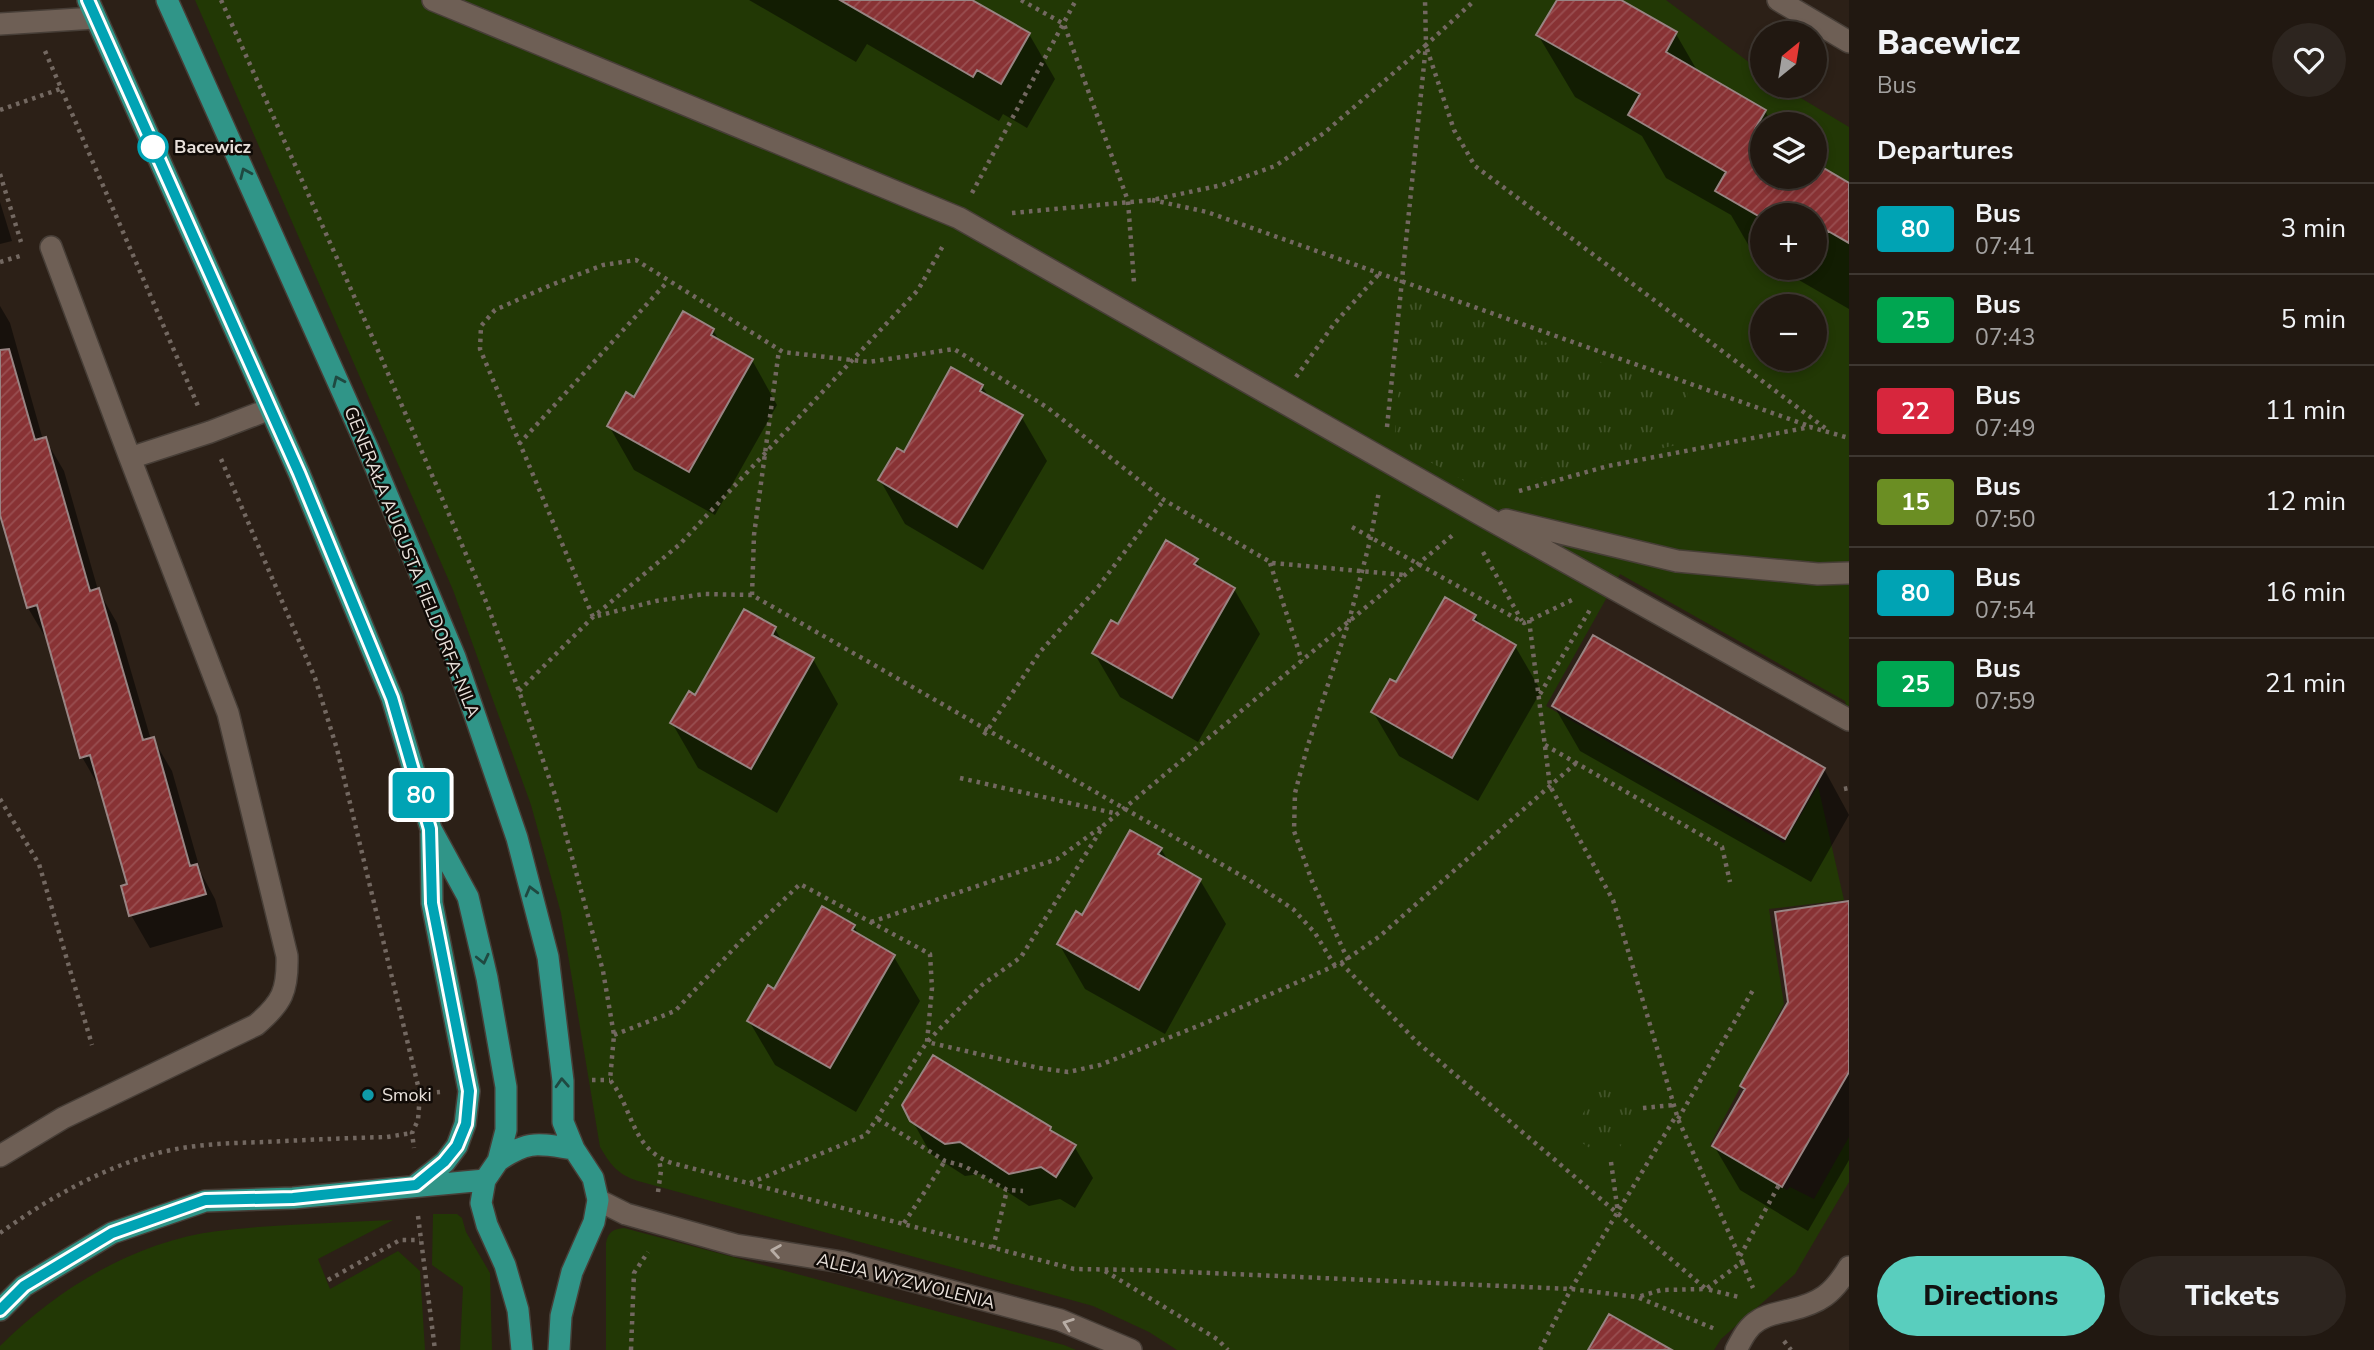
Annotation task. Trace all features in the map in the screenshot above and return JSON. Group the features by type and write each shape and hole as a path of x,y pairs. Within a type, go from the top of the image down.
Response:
{"main road":[{"name":"GENERAŁA AUGUSTA FIELDORFA-NILA","path":"167,0 368,449 455,657 517,838 548,957 563,1081 563,1122 574,1149 593,1178 598,1200"},
{"path":"92,9 270,409 392,698 430,829 468,897 487,978 506,1087 506,1130 498,1161"},
{"path":"416,1185 444,1162 457,1146 466,1124 469,1091 432,903 430,829"},
{"path":"522,1350 518,1310 505,1265 486,1225 481,1203 485,1180 498,1161 516,1148 538,1143 574,1149"},
{"path":"3,1302 24,1286 112,1233 205,1200 293,1198 485,1180"},
{"path":"559,1350 564,1305 572,1272 594,1222 598,1200"}],"street":[{"path":"433,0 958,218 1384,460 1473,519 1606,583 1849,720"},
{"path":"1778,0 1849,42"},
{"path":"0,24 92,9"},
{"path":"0,1156 63,1118 256,1025 276,1008 288,980 287,957 228,713 51,247"},
{"path":"130,458 270,409"},
{"path":"1473,519 1677,561 1818,575 1849,573"},
{"name":"ALEJA WYZWOLENIA","path":"598,1200 626,1214 736,1245 842,1262 1048,1317 1131,1350"},
{"path":"1736,1350 1762,1307 1813,1304 1826,1297 1841,1281 1849,1267"}],"path":[{"path":"221,0 367,325 487,604 555,794 603,971 614,1035 610,1080 621,1094 648,1151 659,1158 1074,1269 1572,1289 1637,1297 1661,1290 1706,1289 1737,1296 1749,1304 1762,1307"},
{"path":"1021,0 1064,24 1128,201 1137,319"},
{"path":"519,691 593,617 680,544 918,290 1076,0"},
{"path":"1348,960 1312,881 1294,831 1295,793 1363,571 1384,460 1426,45 1424,0"},
{"path":"1011,213 1152,200 1222,185 1275,166 1324,133 1475,0"},
{"path":"1426,45 1454,130 1475,166 1833,434"},
{"path":"48,55 202,413"},
{"path":"0,110 63,89"},
{"path":"0,174 25,255 0,262"},
{"path":"1152,200 1207,212 1810,427 1849,438"},
{"path":"593,617 480,349 481,326 495,310 551,285 603,265 636,260 779,350 869,362 954,349 1048,408 1164,500 1269,562 1405,575"},
{"path":"1279,401 1334,324 1378,274"},
{"path":"519,444 668,281"},
{"path":"752,595 754,535 779,350"},
{"path":"870,922 1057,859 1118,814 1473,519 1511,493 1608,466 1810,427"},
{"path":"217,448 315,678 337,750 420,1094 418,1120 412,1133 416,1160"},
{"path":"986,732 1040,652 1098,587 1164,500"},
{"path":"1473,519 1526,622 1539,696 1550,786 1613,901 1677,1117 1762,1307 1791,1350"},
{"path":"1352,527 1417,565 1526,622"},
{"path":"1269,562 1302,660"},
{"path":"1526,622 1606,583"},
{"path":"1539,696 1606,583"},
{"path":"593,617 656,601 704,594 752,595 986,732 1249,880 1293,909 1315,933 1338,965 1417,1042 1706,1289"},
{"path":"1544,744 1722,847 1730,882"},
{"path":"927,1042 1039,1068 1068,1072 1138,1052 1348,960 1380,936 1576,763"},
{"path":"960,778 1118,814"},
{"path":"0,799 39,864 92,1045"},
{"path":"750,1183 866,1135 927,1042 982,985 1021,957 1104,825"},
{"path":"614,1035 675,1012 741,941 800,884 930,954 932,988 927,1042"},
{"path":"1540,1350 1572,1289 1753,990"},
{"path":"1643,1108 1674,1105"},
{"path":"878,1119 944,1161 964,1166 1007,1191 1023,1191"},
{"path":"0,1233 33,1209 74,1187 123,1164 163,1152 212,1144 387,1137 412,1133"},
{"path":"657,1198 661,1171 659,1158"},
{"path":"904,1223 944,1161"},
{"path":"1611,1162 1618,1213"},
{"path":"1706,1289 1740,1260 1779,1185"},
{"path":"993,1248 1007,1191"},
{"path":"418,1216 435,1350"},
{"path":"328,1279 400,1240 420,1240"},
{"path":"631,1350 634,1273 648,1254 650,1244"},
{"path":"1103,1269 1217,1339 1228,1350"}],"green space":[{"path":"195,0 1666,0 1750,63 1750,98 1801,98 1824,112 1750,112 1750,189 1827,189 1827,114 1849,127 1849,715 1845,701 1620,574 1546,706 1784,843 1818,786 1844,900 1769,909 1784,1004 1710,1145 1787,1190 1790,1187 1814,1199 1849,1137 1849,1182 1795,1274 1721,1339 1714,1350 1177,1350 1149,1332 1093,1306 631,1179 615,1168 600,1147 561,913 531,805 453,590"},
{"path":"1423,299 1688,393 1677,445 1606,460 1486,493 1394,442 1406,308 1413,300"},
{"path":"1605,1077 1646,1103 1611,1162 1570,1135"},
{"path":"433,1214 457,1214 462,1218 466,1232 490,1273 492,1350 460,1350 463,1287 432,1265"},
{"path":"393,1220 318,1259 330,1289 398,1251 420,1271 425,1350 0,1350 0,1346 23,1325 73,1287 128,1256 158,1245 187,1236 218,1231"},
{"path":"624,1228 1076,1350 606,1350 606,1243 612,1232"}],"building":[{"path":"840,0 972,0 1030,33 1001,84 977,70 973,77"},
{"path":"1557,0 1621,0 1677,32 1666,52 1766,110 1750,112 1750,189 1827,189 1827,170 1849,183 1849,243 1827,233 1827,203 1750,203 1750,211 1715,191 1726,172 1628,115 1640,94 1536,35"},
{"path":"683,311 714,329 711,335 753,359 689,472 607,426 626,392 634,397"},
{"path":"9,349 35,440 46,437 90,591 99,588 143,740 154,737 190,866 197,864 206,894 129,916 121,886 127,884 90,755 80,758 37,605 27,608 0,515 0,350"},
{"path":"951,367 983,385 980,391 1023,415 957,527 878,480 897,448 904,452"},
{"path":"1166,540 1198,559 1194,564 1235,588 1172,698 1092,653 1111,620 1118,624"},
{"path":"1445,597 1476,615 1473,620 1516,645 1452,758 1371,712 1390,679 1396,682"},
{"path":"744,609 776,627 772,635 814,658 751,769 670,723 689,691 695,695"},
{"path":"1593,635 1825,768 1785,839 1552,706"},
{"path":"1130,830 1162,848 1158,854 1201,879 1139,990 1057,944 1076,911 1082,915"},
{"path":"1849,901 1849,1072 1782,1187 1712,1146 1745,1089 1740,1086 1788,1002 1775,912"},
{"path":"822,906 855,925 852,930 895,955 830,1068 747,1021 768,985 774,989"},
{"path":"933,1055 1076,1145 1056,1177 1041,1167 1009,1174 960,1142 945,1144 910,1121 902,1105"},
{"path":"1609,1314 1672,1350 1588,1350"}],"bus line":[{"name":"80","path":"0,1310 24,1286 112,1233 205,1200 293,1198 416,1185 444,1162 457,1146 466,1124 469,1091 432,903 430,829 392,698 299,473 88,0"}],"place":[{"name":"Bacewicz","path":"153,147"},
{"name":"Smoki","path":"368,1095"}]}
